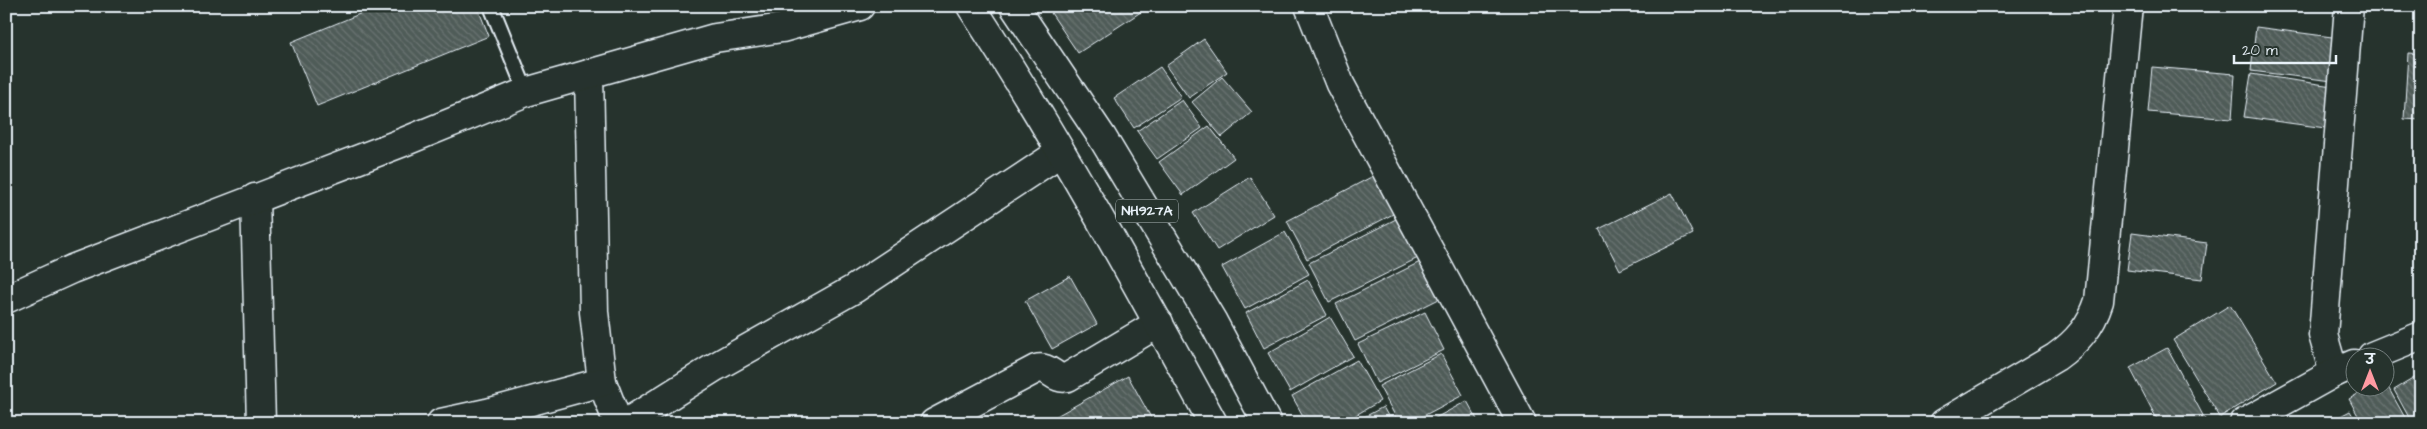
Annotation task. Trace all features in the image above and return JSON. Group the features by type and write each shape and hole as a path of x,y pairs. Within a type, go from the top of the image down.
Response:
{"main road":[{"path":"6,299 72,268 402,143 526,92 715,38 782,28 860,6"},
{"name":"NH927A","path":"1014,6 1107,145 1213,322 1268,423"},
{"path":"1309,6 1340,84 1522,423"},
{"path":"1944,423 2056,357 2071,346 2094,317 2099,301 2128,6"},
{"path":"2244,423 2344,368 2323,335 2349,6"},
{"name":"NH927A","path":"984,11 1213,423"},
{"path":"589,74 594,312 602,382 618,423"},
{"path":"626,423 715,367 854,290 1061,152"},
{"path":"255,198 261,423"},
{"path":"934,423 1036,369 1043,367 1049,369 1054,376 1061,379 1068,377 1159,323"},
{"path":"2394,347 2421,336"},
{"path":"441,423 487,413 602,382"}],"lane":[{"path":"491,6 526,92"}],"building":[{"path":"126,6 148,6 126,9"},
{"path":"379,6 477,6 489,36 317,106 291,42"},
{"path":"1061,6 1150,6 1078,53 1051,13"},
{"path":"2256,27 2347,39 2341,82 2251,71"},
{"path":"1204,39 1227,72 1189,98 1166,66"},
{"path":"2408,53 2421,54 2421,120 2404,119"},
{"path":"1160,67 1181,97 1134,128 1114,98"},
{"path":"2152,67 2235,74 2232,119 2148,112"},
{"path":"2251,74 2339,87 2333,129 2244,117"},
{"path":"1222,77 1252,112 1222,137 1192,102"},
{"path":"1182,100 1202,128 1157,159 1137,131"},
{"path":"1209,126 1234,158 1183,195 1159,162"},
{"path":"1377,174 1397,212 1307,259 1287,221"},
{"path":"1250,177 1274,215 1217,250 1193,213"},
{"path":"1672,193 1693,234 1620,270 1599,229"},
{"path":"1400,217 1420,257 1329,302 1309,263"},
{"path":"1285,232 1309,274 1245,309 1222,267"},
{"path":"2132,233 2207,243 2202,279 2127,270"},
{"path":"1420,262 1439,299 1355,341 1336,304"},
{"path":"1070,276 1097,324 1052,349 1025,301"},
{"path":"1308,280 1327,315 1264,348 1246,313"},
{"path":"2230,305 2277,382 2220,417 2173,340"},
{"path":"1425,312 1444,350 1377,383 1358,344"},
{"path":"1330,317 1353,356 1290,392 1268,353"},
{"path":"2167,348 2207,423 2159,423 2130,368"},
{"path":"1441,354 1463,395 1410,423 1399,423 1379,386"},
{"path":"1357,360 1380,401 1342,423 1307,423 1292,396"},
{"path":"2421,374 2421,423 2412,423 2394,390"},
{"path":"1128,376 1154,423 1044,423"},
{"path":"2354,396 2393,396 2408,423 2362,423 2349,399"},
{"path":"1467,401 1479,423 1426,423"},
{"path":"1383,407 1392,423 1353,423"},
{"path":"2350,411 2357,423 2327,423"},
{"path":"1033,414 1038,423 1019,423"}]}
